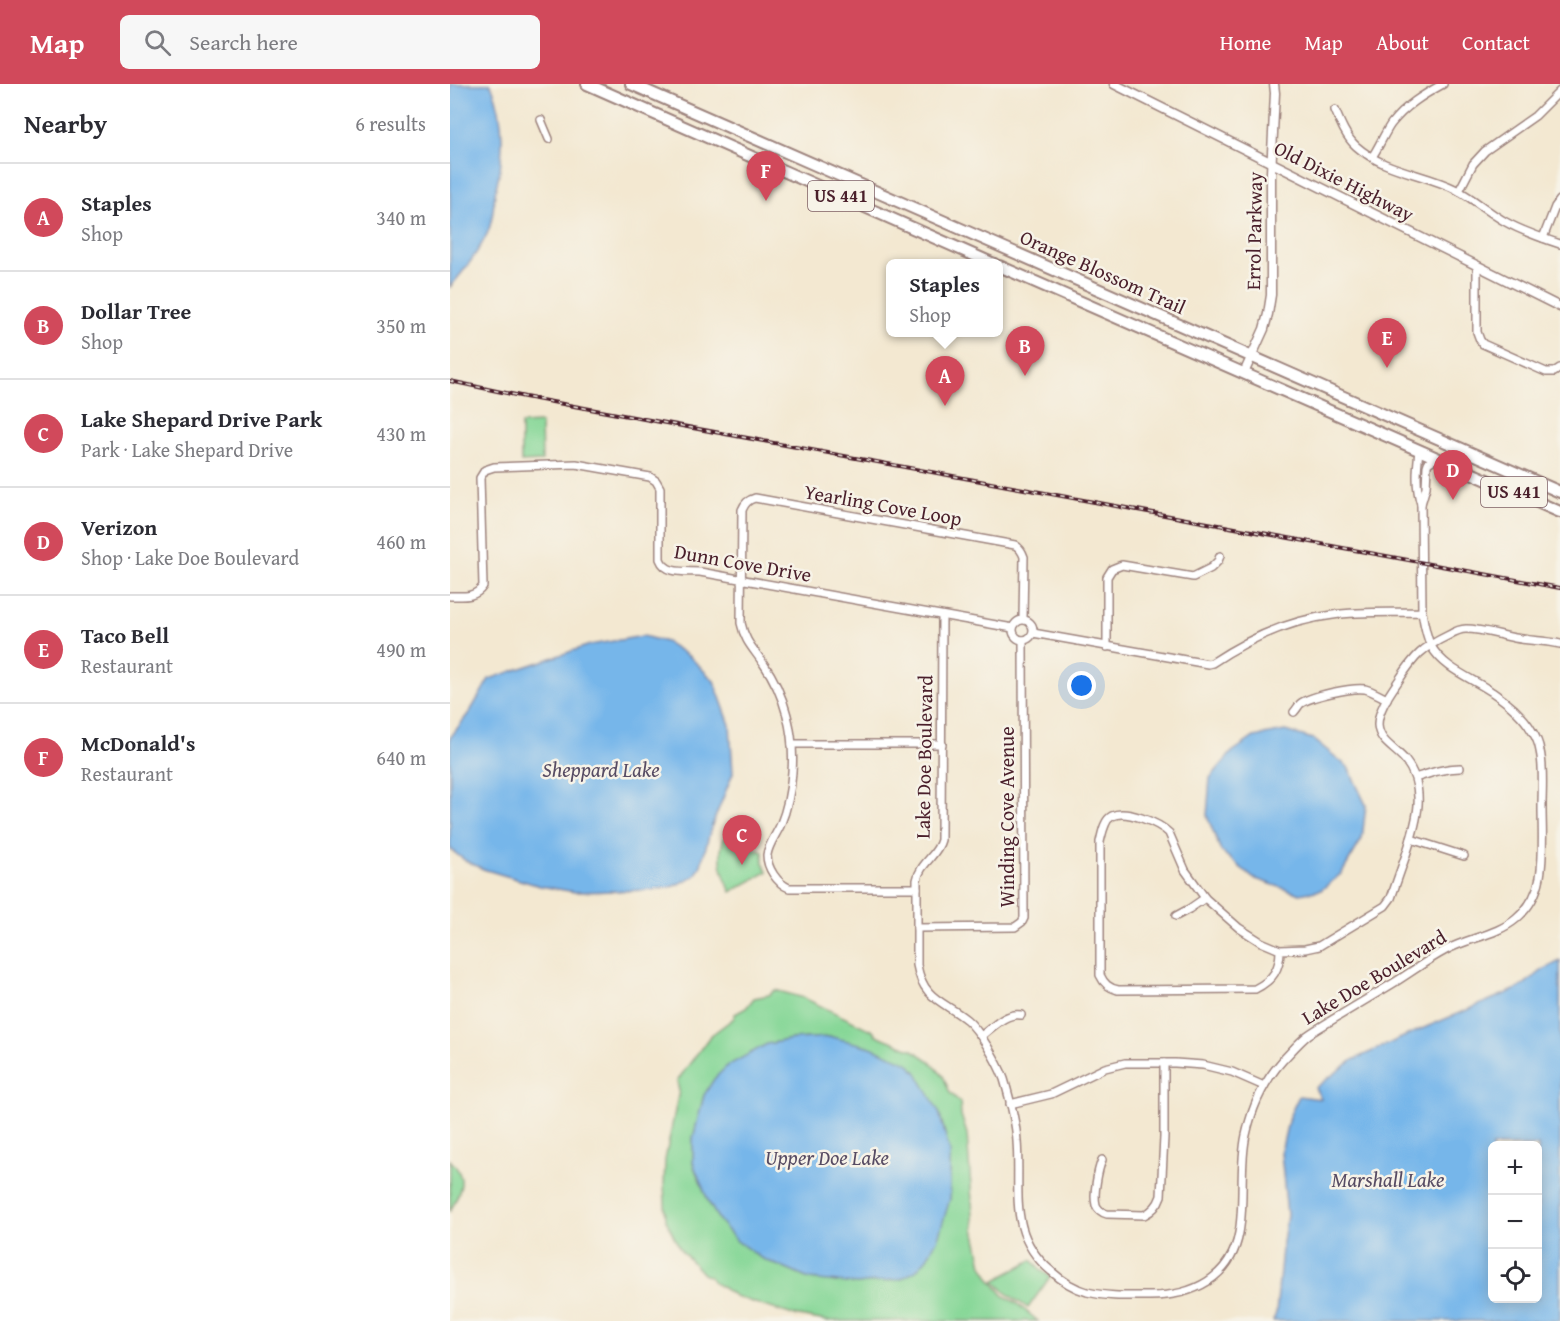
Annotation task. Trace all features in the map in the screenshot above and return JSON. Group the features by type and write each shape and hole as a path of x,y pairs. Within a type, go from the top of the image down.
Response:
{"main road":[{"name":"Orange Blossom Trail","path":"587,84 983,259"},
{"name":"Orange Blossom Trail","path":"631,84 1560,492"},
{"name":"Orange Blossom Trail","path":"1003,268 1560,512"},
{"path":"1037,282 1053,284 1060,282 1067,275"},
{"path":"1065,294 1071,289 1095,288"},
{"path":"1391,438 1406,439 1418,430"},
{"path":"1419,450 1434,444 1451,444"}],"street":[{"name":"Old Dixie Highway","path":"1114,84 1560,307"},
{"name":"Errol Parkway","path":"1244,373 1264,329 1271,295 1274,84"},
{"path":"1372,158 1391,125 1406,108 1443,84"},
{"path":"1459,191 1473,164 1485,151 1535,116 1560,91"},
{"path":"1335,110 1354,145 1372,158 1406,173 1436,181 1459,191 1505,222 1560,244"},
{"path":"541,120 549,139"},
{"path":"1542,238 1560,200"},
{"path":"1477,266 1479,340 1483,344 1546,372 1554,372 1560,368"},
{"name":"Lake Doe Boulevard","path":"1419,450 1417,480 1421,504"},
{"name":"Lake Doe Boulevard","path":"942,616 941,840 936,852 920,870 917,880 917,970 926,990 933,998 970,1023 981,1036 1004,1079 1017,1140 1019,1219 1025,1240 1039,1262 1061,1280 1089,1292 1114,1296 1181,1294 1205,1283 1225,1266 1233,1253 1239,1234 1246,1135 1256,1101 1281,1063 1306,1036 1446,950 1503,928 1516,920 1537,892 1542,867 1542,761 1537,740 1531,728 1508,704 1456,671 1440,658 1430,644 1424,626 1421,504 1426,487 1428,463 1434,459 1440,459"},
{"name":"Dunn Cove Drive","path":"450,596 473,595 483,586 480,478 485,470 494,467 576,464 657,481 660,488 660,560 663,566 670,570 742,579 1013,628"},
{"name":"Yearling Cove Loop","path":"742,579 742,510 749,500 755,498 1015,545 1024,557 1023,619"},
{"path":"1107,646 1107,577 1112,569 1122,565 1193,577 1211,568 1220,556"},
{"path":"742,579 741,623 743,631 774,681 785,710 792,744 791,789 767,856 775,877 783,886 789,888 916,888"},
{"path":"1033,633 1208,664 1265,634 1312,619 1334,614 1422,612"},
{"path":"1023,619 1031,624 1033,633 1029,638 1023,640 1016,638 1013,628 1015,623 1023,619"},
{"path":"1280,950 1278,967 1274,974 1270,980 1255,989 1118,990 1107,986 1100,975 1100,842 1111,816 1134,816 1165,829 1169,833 1185,870 1205,898 1250,935 1280,950 1319,946 1386,906 1391,898 1411,839 1419,804 1419,792 1415,778 1404,759 1387,745 1380,734 1378,725 1387,699 1413,658 1430,644 1463,629 1560,644"},
{"name":"Winding Cove Avenue","path":"916,928 1015,927 1024,918 1023,640"},
{"path":"1294,712 1299,704 1306,700 1332,692 1368,690 1387,699"},
{"path":"792,744 942,744"},
{"path":"1415,778 1440,770 1460,768"},
{"path":"1411,839 1464,856"},
{"path":"1176,916 1205,898"},
{"path":"981,1036 1009,1016 1016,1014 1021,1016"},
{"path":"1010,1104 1051,1094 1095,1072 1115,1065 1164,1063 1218,1068 1244,1076 1264,1086"},
{"path":"1102,1160 1096,1176 1096,1205 1102,1212 1144,1215 1157,1205 1161,1196 1164,1137 1164,1063"}],"green space":[{"path":"541,423 542,461 521,462 521,424"},
{"path":"724,837 763,852 763,862 767,872 731,892 722,865 721,852"},
{"path":"775,990 804,998 873,1031 876,1035 913,1050 930,1061 943,1076 950,1093 960,1102 961,1115 967,1134 974,1228 982,1265 1004,1296 1038,1321 827,1321 793,1315 735,1296 703,1274 680,1249 666,1220 664,1186 665,1160 679,1091 677,1081 710,1036 734,1018 735,1014 746,1008 754,998 769,995","holes":["832,1037 939,1112 950,1152 950,1199 901,1279 857,1284 809,1279 761,1258 737,1241 719,1220 709,1203 693,1164 693,1138 704,1095 767,1044 793,1039"]},
{"path":"450,1160 459,1173 461,1185 450,1212"},
{"path":"1032,1260 1050,1277 1028,1308 1006,1293 994,1281"}],"water":[{"path":"450,84 491,84 500,116 502,148 489,229 475,255 450,287"},
{"name":"Sheppard Lake","path":"643,636 666,642 690,657 714,681 730,725 733,773 711,828 701,865 695,876 674,886 653,890 575,892 540,886 483,869 466,861 450,849 450,738 471,710 489,679 590,645"},
{"path":"1285,731 1313,739 1348,767 1366,805 1362,839 1342,873 1321,890 1300,894 1253,878 1221,851 1207,816 1210,778 1232,752 1254,737"},
{"name":"Marshall Lake","path":"1560,961 1560,1321 1273,1321 1276,1313 1287,1215 1281,1152 1289,1117 1299,1096 1321,1099 1315,1088 1353,1060 1519,988 1543,970"},
{"name":"Upper Doe Lake","path":"832,1037 871,1047 908,1063 917,1073 939,1112 950,1152 950,1199 938,1238 927,1258 916,1271 901,1279 857,1284 809,1279 761,1258 737,1241 719,1220 709,1203 693,1163 693,1138 704,1095 714,1079 727,1066 767,1044 793,1039"}],"railway":[{"path":"450,381 525,397 1560,588"}],"place":[{"name":"McDonald's","path":"766,201"},
{"name":"Taco Bell","path":"1387,368"},
{"name":"Dollar Tree","path":"1025,376"},
{"name":"Staples","path":"945,406"},
{"name":"Verizon","path":"1453,500"},
{"name":"Lake Shepard Drive Park","path":"742,865"}]}
